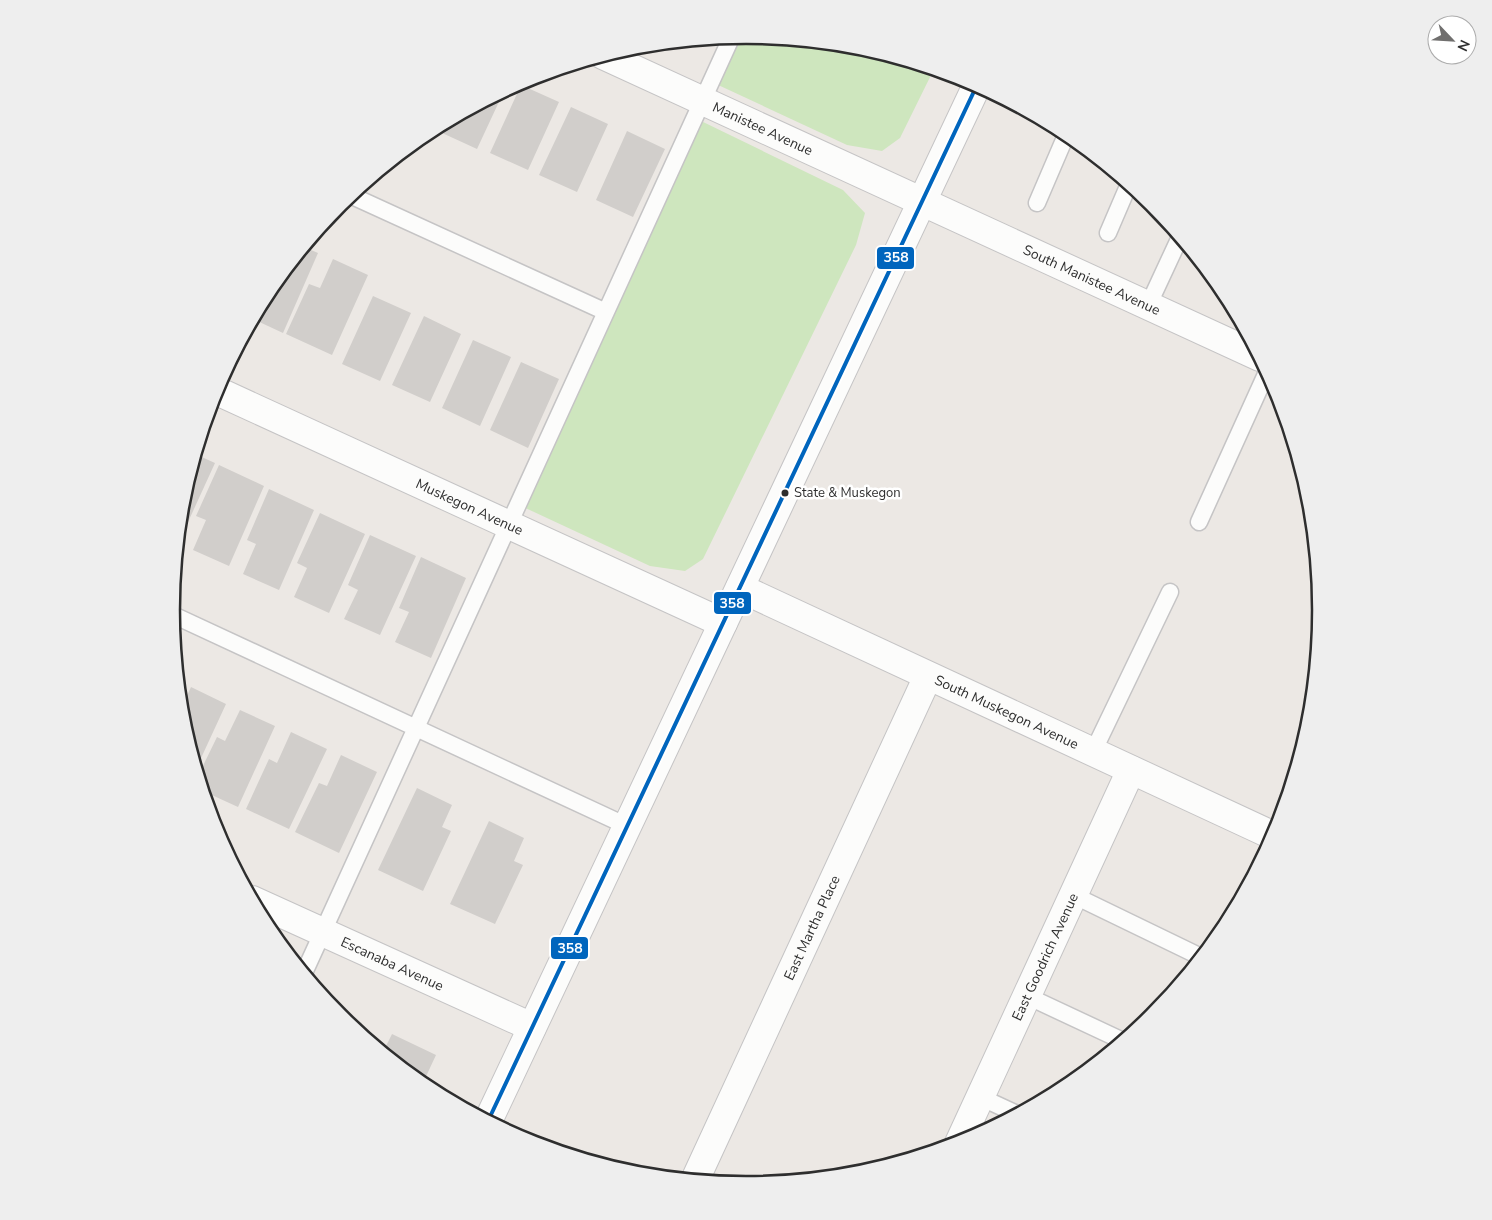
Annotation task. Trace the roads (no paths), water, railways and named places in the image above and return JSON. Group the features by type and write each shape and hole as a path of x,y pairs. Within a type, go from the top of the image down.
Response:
{"street":[{"name":"Manistee Avenue","path":"612,60 922,202"},
{"path":"491,1115 974,92"},
{"name":"South Manistee Avenue","path":"922,202 1250,352"},
{"name":"Muskegon Avenue","path":"223,394 723,624"},
{"name":"South Muskegon Avenue","path":"740,588 1266,833"},
{"name":"East Martha Place","path":"699,1174 928,676"},
{"name":"East Goodrich Avenue","path":"971,1129 980,1097 1131,770"},
{"name":"Escanaba Avenue","path":"263,905 532,1027"}],"lane":[{"path":"307,967 728,44"},
{"path":"1037,202 1064,141"},
{"path":"1108,233 1126,191"},
{"path":"358,199 606,312"},
{"path":"1148,306 1177,243"},
{"path":"1199,522 1264,381"},
{"path":"1093,752 1170,592"},
{"path":"180,618 627,826"},
{"path":"1074,895 1196,954"},
{"path":"1027,996 1116,1038"},
{"path":"980,1097 1010,1111"}],"place":[{"name":"State & Muskegon","path":"785,493"}]}
